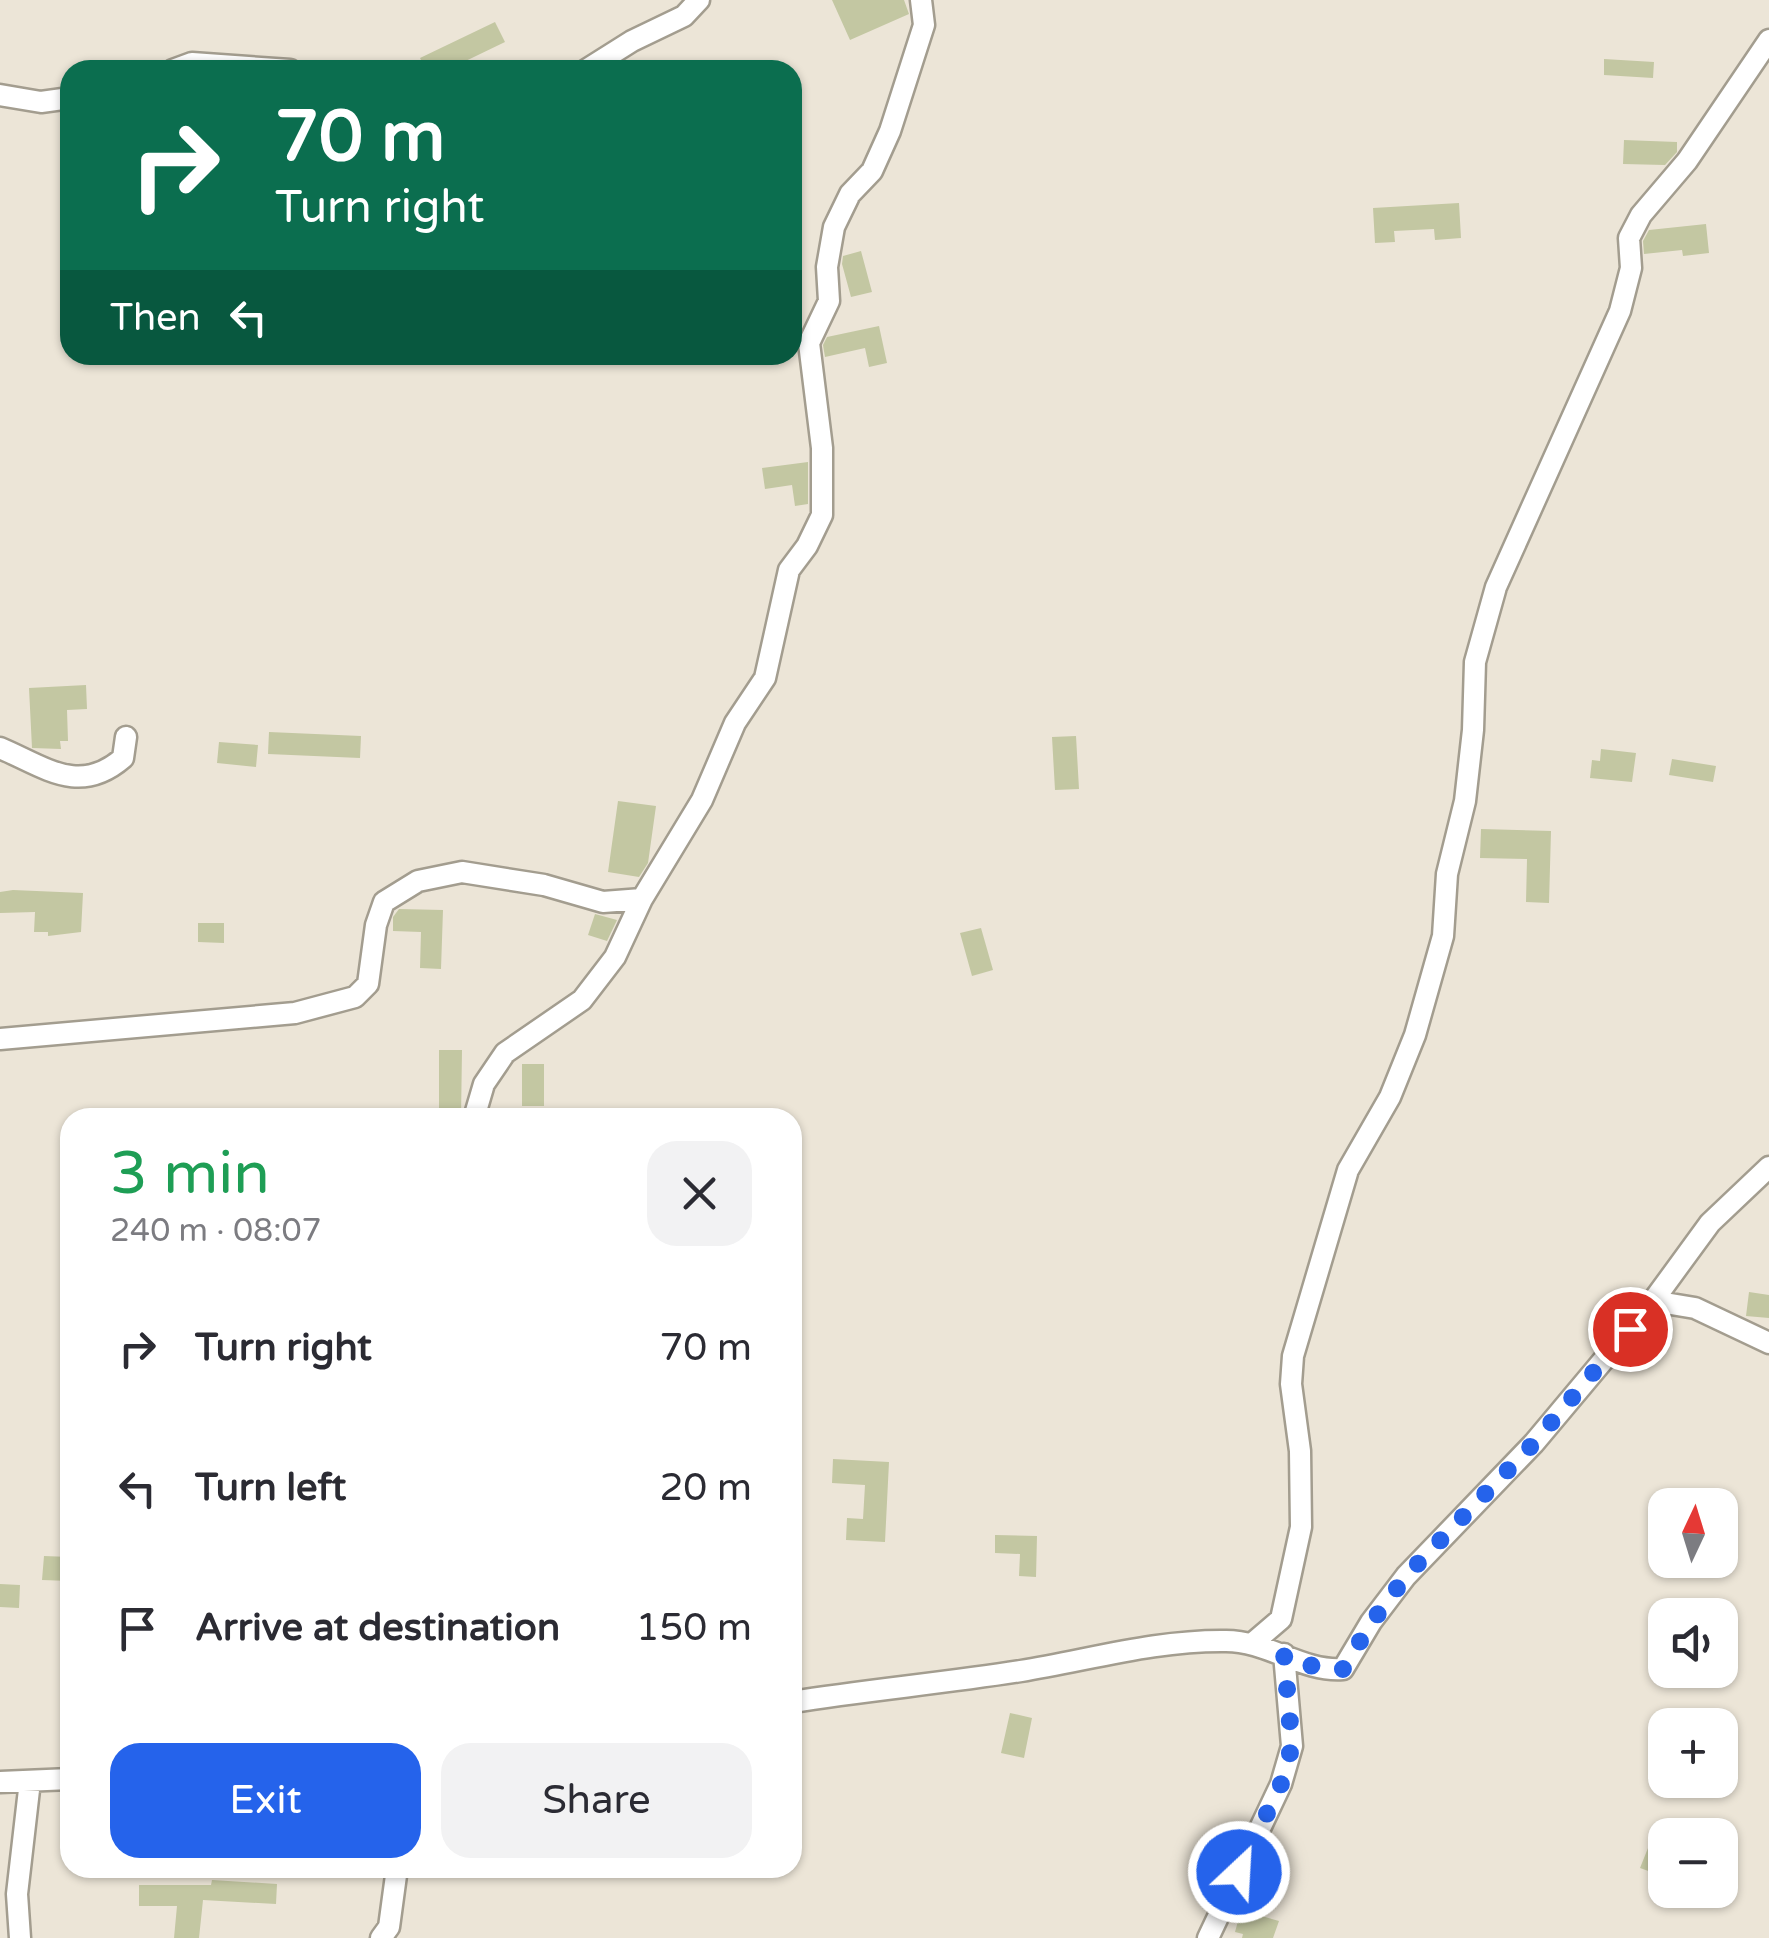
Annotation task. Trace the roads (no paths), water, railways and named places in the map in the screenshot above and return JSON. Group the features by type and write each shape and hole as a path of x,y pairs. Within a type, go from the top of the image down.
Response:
{"street":[{"path":"602,60 684,16 698,0"},
{"path":"477,1108 484,1084 505,1053 582,1000 614,956 642,899 702,800 735,723 765,678 789,570 807,546 822,515 822,448 808,344 829,301 827,267 834,227 850,194 872,171 890,131 924,26 921,0"},
{"path":"1254,1642 1281,1619 1301,1528 1300,1451 1291,1384 1293,1356 1348,1170 1390,1096 1415,1035 1443,936 1447,874 1465,800 1475,662 1496,587 1620,311 1631,268 1629,238 1641,215 1687,161 1769,40"},
{"path":"0,96 41,102 60,99"},
{"path":"0,748 51,773 84,778 110,769 123,758 126,737"},
{"path":"0,1039 295,1013 354,996 368,984 376,924 384,902 418,881 462,872 544,884 603,902 642,899"},
{"path":"802,1701 1019,1671 1164,1644 1254,1642 1322,1670 1343,1669 1406,1576 1534,1443 1654,1300 1710,1223 1769,1167"},
{"path":"1654,1300 1695,1308 1769,1343"},
{"path":"1208,1938 1281,1784 1292,1746 1284,1654"},
{"path":"0,1782 60,1780"},
{"path":"20,1938 18,1894 30,1781"},
{"path":"381,1938 388,1927 395,1878"}]}
